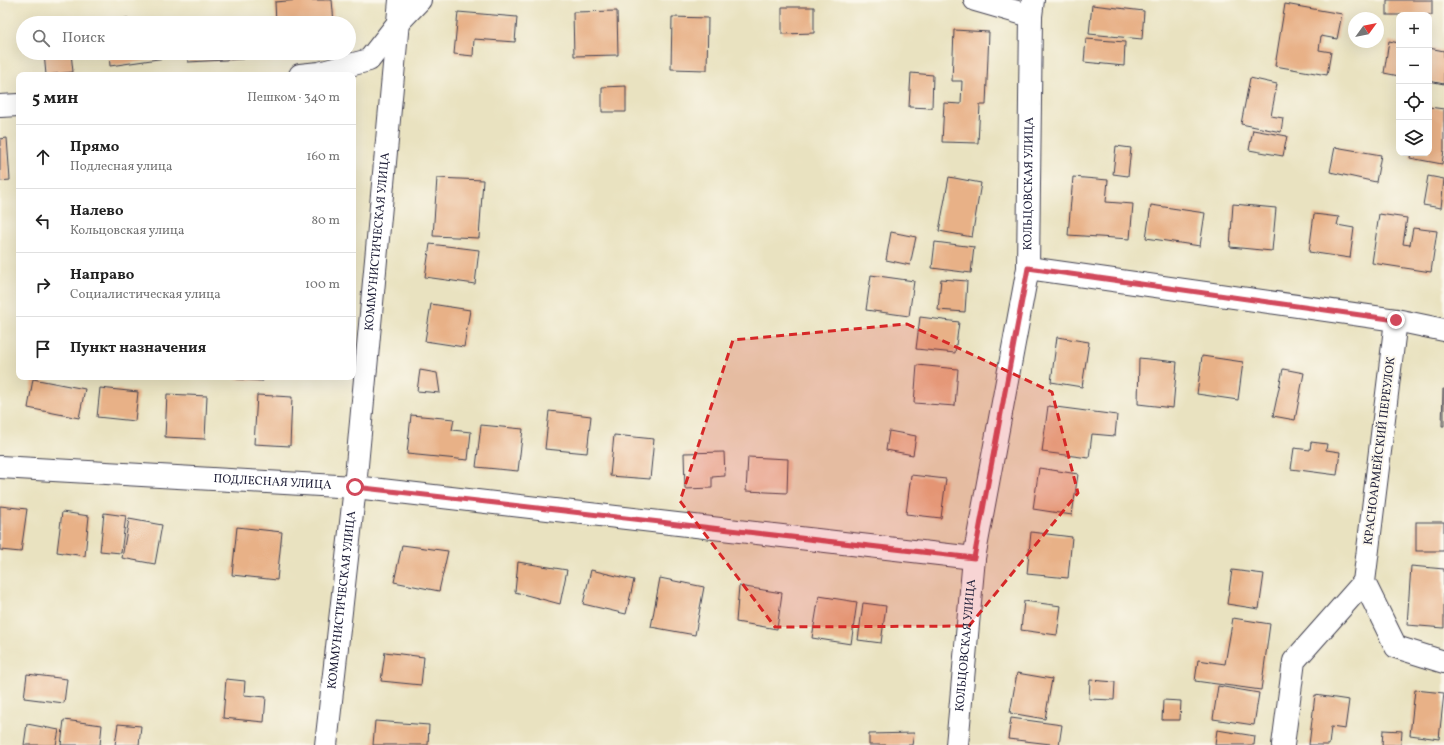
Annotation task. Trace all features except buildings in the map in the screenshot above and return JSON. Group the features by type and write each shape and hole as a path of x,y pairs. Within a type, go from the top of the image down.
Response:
{"street":[{"name":"КОММУНИСТИЧЕСКАЯ УЛИЦА","path":"326,745 355,487 400,0"},
{"path":"323,72 369,60 398,23 420,0"},
{"path":"975,0 1032,8"},
{"name":"КОЛЬЦОВСКАЯ УЛИЦА","path":"957,745 974,558 1028,268 1032,8"},
{"path":"0,106 16,105"},
{"path":"1028,268 1396,320 1444,330"},
{"name":"КРАСНОАРМЕЙСКИЙ ПЕРЕУЛОК","path":"1364,582 1396,320"},
{"name":"ПОДЛЕСНАЯ УЛИЦА","path":"0,467 355,487 974,558"},
{"path":"1283,745 1294,661 1364,582 1396,647 1444,662"}],"highlighted area":[{"path":"907,324 1052,392 1078,493 969,626 775,627 680,501 733,340"}],"route":[{"path":"355,487 974,558 1028,268 1396,320"}]}
